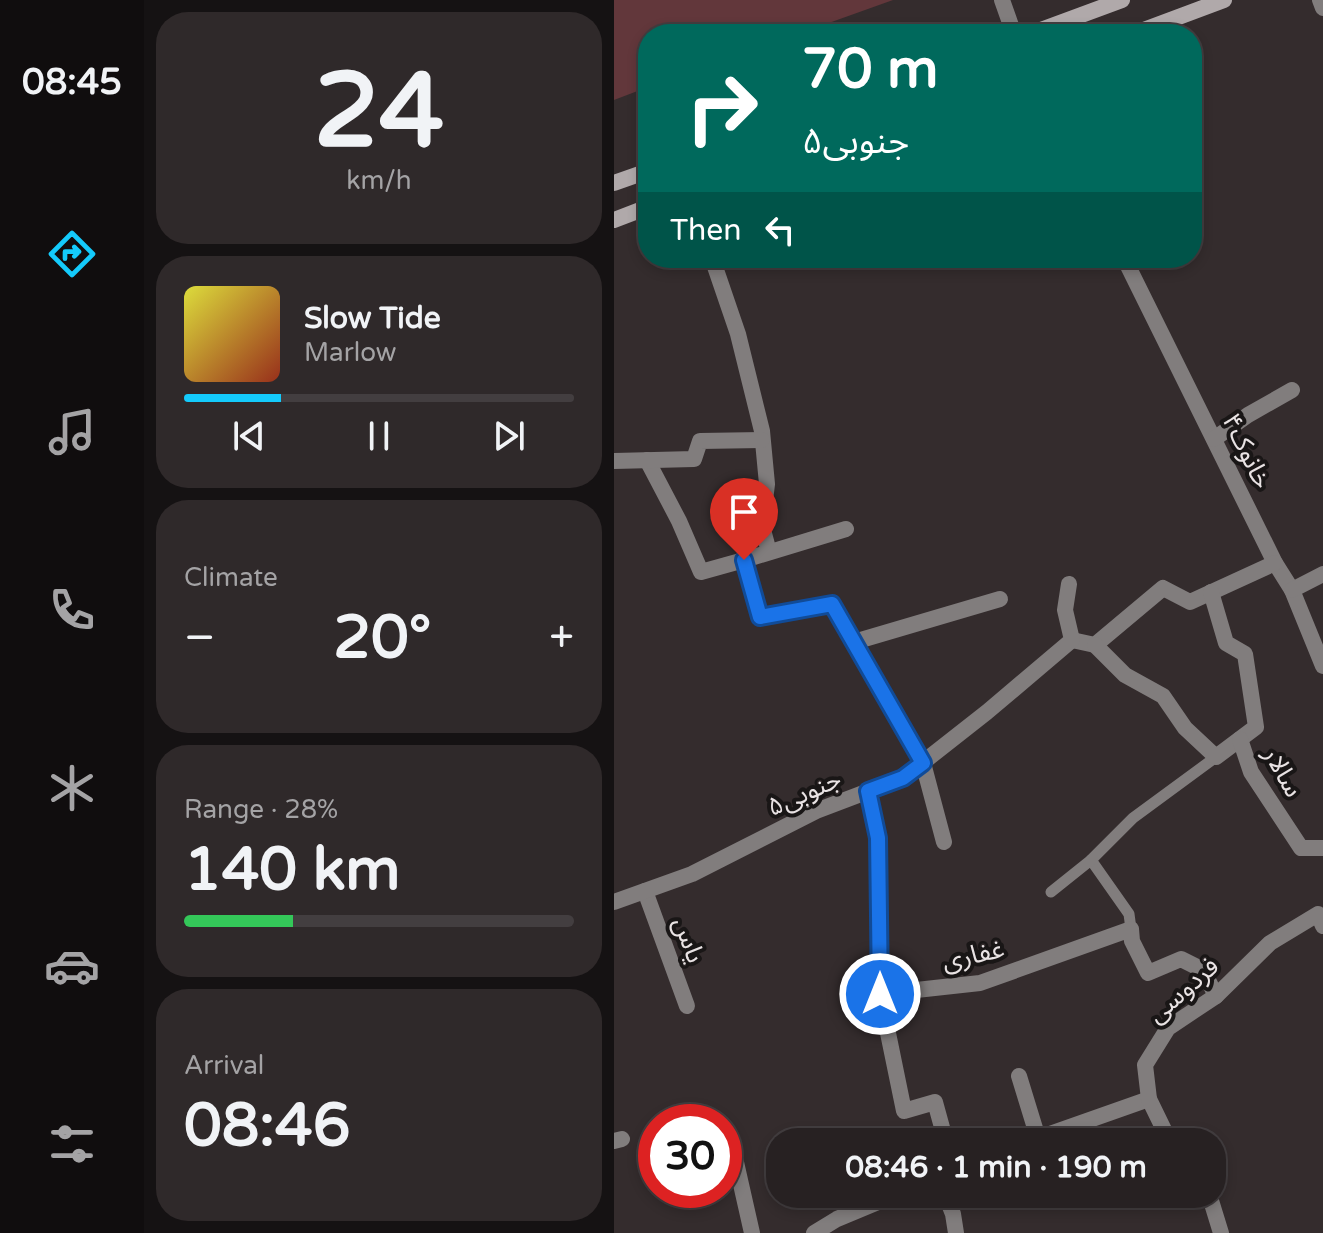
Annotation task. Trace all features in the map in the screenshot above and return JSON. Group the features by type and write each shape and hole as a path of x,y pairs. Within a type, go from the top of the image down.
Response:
{"main road":[{"path":"1057,24 1122,0"},
{"path":"1160,24 1224,0"},
{"path":"614,183 638,175"},
{"path":"614,220 638,211"}],"street":[{"path":"1002,0 1010,24"},
{"path":"1320,0 1323,8"},
{"path":"715,268 738,334 762,440 767,484 762,526 769,552"},
{"name":"خانوک۴","path":"1129,268 1275,563 1292,590 1323,666"},
{"path":"1214,439 1292,390"},
{"path":"614,461 694,459 700,441 762,440"},
{"path":"647,460 701,572 846,529"},
{"path":"744,560 760,617 832,604 923,763 944,842"},
{"path":"1095,645 1163,588 1190,602 1275,563"},
{"path":"1292,590 1323,574"},
{"path":"1069,584 1065,610 1072,640 1095,645 1125,675 1163,696 1185,728 1216,757 1256,727 1245,654 1226,643 1211,592"},
{"path":"854,642 1000,599"},
{"name":"جنوبی۵","path":"614,902 692,874 816,811 903,778 1072,640"},
{"name":"سالار","path":"1240,739 1251,772 1301,848 1323,848"},
{"path":"868,791 878,838 880,994 904,1111 935,1102 942,1128"},
{"name":"یاس","path":"645,891 687,1006"},
{"name":"فردوسی","path":"1163,1128 1149,1099 1145,1065 1168,1028 1216,996 1270,943 1318,914 1323,926"},
{"path":"1131,929 1132,941 1148,973 1181,959 1203,970 1216,996"},
{"name":"غفاری","path":"880,994 980,983 1131,929"},
{"path":"1019,1076 1030,1128"},
{"path":"1066,1128 1149,1099"},
{"path":"742,1189 752,1233"},
{"path":"814,1233 863,1208"},
{"path":"951,1208 956,1233"},
{"path":"1213,1208 1221,1233"}],"lane":[{"path":"1051,892 1091,860 1133,818 1216,757"},
{"path":"1091,860 1129,914 1131,929"}],"shaded area":[{"path":"614,0 893,0 826,24 638,24 638,91 614,100"}],"route":[{"path":"744,560 760,617 832,604 923,763 903,778 868,791 878,838 880,994"}]}
